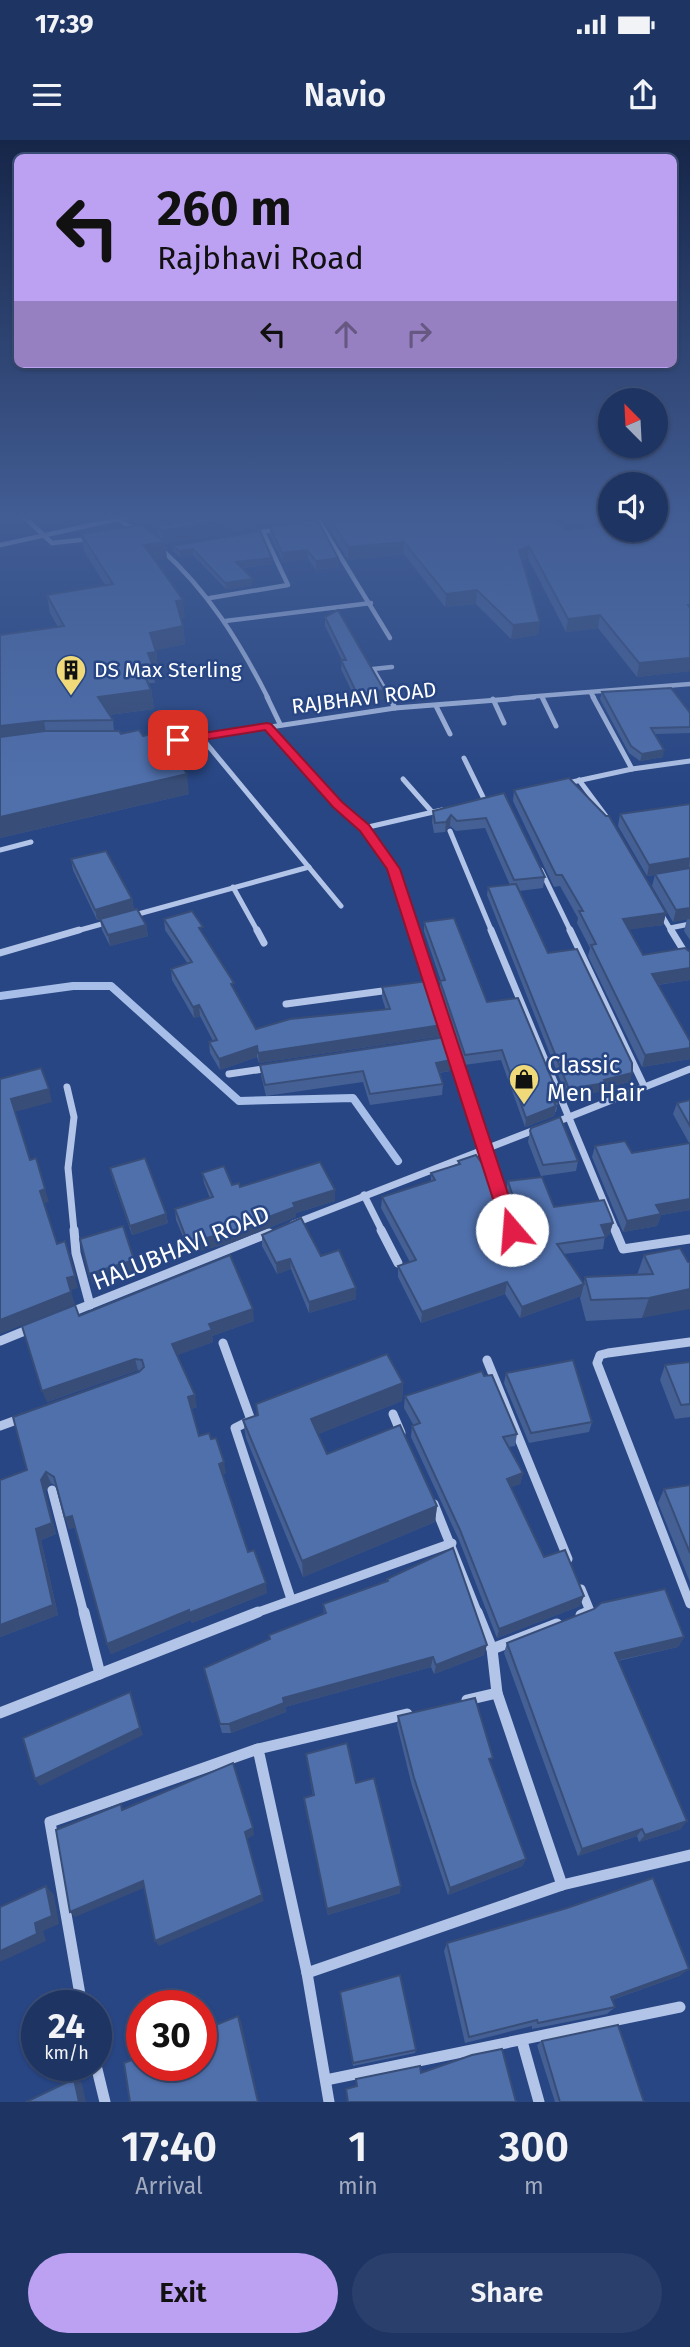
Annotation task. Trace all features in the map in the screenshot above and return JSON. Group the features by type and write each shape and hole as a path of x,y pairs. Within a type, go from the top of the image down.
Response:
{"street":[{"path":"217,607 257,677 279,724"},
{"path":"225,621 342,607"},
{"path":"373,607 390,638"},
{"path":"392,667 373,669 395,708"},
{"name":"RAJBHAVI ROAD","path":"155,744 395,708 690,684"},
{"path":"591,693 632,769"},
{"path":"542,697 556,726"},
{"path":"493,699 504,723"},
{"path":"436,706 450,734"},
{"path":"267,726 337,804 365,828 393,869 512,1230"},
{"path":"201,737 341,906"},
{"path":"464,758 485,801"},
{"path":"555,786 632,769 690,761"},
{"path":"403,779 432,812"},
{"path":"579,780 615,831"},
{"path":"471,804 495,799"},
{"path":"365,828 445,809"},
{"path":"609,821 622,819"},
{"path":"450,831 622,1249 690,1239"},
{"path":"0,850 31,842"},
{"path":"536,860 644,1086"},
{"path":"0,953 309,867"},
{"path":"233,887 264,943"},
{"path":"657,905 690,961"},
{"path":"670,929 690,925"},
{"path":"419,986 432,984"},
{"path":"286,1004 393,989"},
{"path":"436,1043 450,1041"},
{"path":"229,1074 284,1065"},
{"name":"HALUBHAVI ROAD","path":"65,1315 485,1147 690,1069"},
{"path":"67,1087 74,1117 68,1168 76,1252 90,1305"},
{"path":"364,1195 398,1263"},
{"path":"0,1340 39,1325"},
{"path":"690,1342 608,1353 600,1356 597,1363 690,1604"},
{"path":"223,1343 251,1420 235,1428 291,1599"},
{"path":"487,1360 590,1611 492,1649"},
{"path":"0,1426 38,1412"},
{"path":"393,1414 404,1438"},
{"path":"52,1490 100,1674"},
{"path":"430,1496 452,1543 492,1649 497,1693 562,1885"},
{"path":"0,1713 291,1599 452,1543"},
{"path":"457,1702 497,1693"},
{"path":"79,1990 50,1822 258,1749 417,1712"},
{"path":"258,1749 307,1973 330,2102"},
{"path":"307,1973 562,1885 690,1855"},
{"path":"326,2080 680,2007"},
{"path":"523,2041 539,2102"},
{"path":"100,2081 105,2102"}],"building":[{"path":"53,607 178,607 183,626 150,633 156,652 148,653 152,664 140,665 151,690 98,697 113,720 44,721 0,726 0,635 64,626"},
{"path":"494,607 535,607 540,622 513,625"},
{"path":"561,607 689,607 690,658 639,663 600,615 568,619"},
{"path":"338,610 384,690 357,694 341,660 346,660 325,617"},
{"path":"671,688 690,713 690,727 651,728 664,750 642,754 631,746 602,692"},
{"path":"139,730 143,736 159,732 187,774 0,817 0,737 45,731 119,731 121,734"},
{"path":"569,778 609,816 666,913 623,919 643,955 685,948 690,952 690,968 652,974 690,1041 690,1048 645,1055 591,945 596,944 579,911 583,911 562,875 556,875 514,790"},
{"path":"504,793 545,877 514,880 486,818 457,821 451,815 446,822 435,823 433,811"},
{"path":"690,804 690,858 649,865 620,814"},
{"path":"106,851 132,899 95,910 71,859"},
{"path":"690,868 690,908 676,910 655,874"},
{"path":"516,884 548,953 577,949 632,1063 632,1073 604,1080 605,1083 569,1089 488,887"},
{"path":"137,909 146,925 108,935 100,919"},
{"path":"192,911 203,927 199,928 234,983 231,984 256,1029 290,1019 390,1009 382,987 428,981 442,1025 258,1053 257,1046 219,1059 209,1042 217,1040 199,1005 193,1007 171,969 192,962 164,919"},
{"path":"454,918 487,1002 518,998 556,1089 553,1090 558,1102 554,1102 556,1106 526,1118 502,1050 465,1055 440,981 445,980 424,922"},
{"path":"446,1037 453,1055 449,1056 451,1060 436,1063 443,1084 370,1094 363,1071 265,1085 260,1065"},
{"path":"41,1068 49,1089 11,1099 30,1160 36,1158 45,1189 40,1191 57,1244 65,1241 75,1276 67,1278 71,1292 0,1320 0,1079"},
{"path":"690,1100 690,1126 677,1103"},
{"path":"560,1117 578,1161 543,1165 531,1128"},
{"path":"625,1141 632,1153 690,1143 690,1199 656,1205 661,1214 627,1221 595,1146"},
{"path":"476,1155 496,1183 510,1223 517,1224 520,1219 508,1181 542,1177 554,1207 604,1200 613,1223 601,1225 606,1237 557,1244 584,1284 522,1307 507,1282 422,1312 398,1266 416,1260 382,1197 435,1180 431,1173 460,1164 458,1161"},
{"path":"145,1158 166,1214 130,1226 110,1168"},
{"path":"320,1162 335,1190 293,1203 295,1207 229,1232 188,1243 175,1209 213,1197 202,1173 224,1166 232,1185 239,1183 240,1187"},
{"path":"301,1218 321,1256 339,1250 356,1288 309,1302 290,1259 276,1263 262,1235"},
{"path":"123,1226 134,1260 89,1274 80,1239"},
{"path":"680,1248 690,1262 690,1289 649,1298 591,1300 585,1277 653,1274 644,1255"},
{"path":"230,1255 253,1309 209,1324 212,1330 172,1344 195,1395 188,1397 199,1436 209,1433 211,1439 216,1438 224,1462 219,1464 248,1552 254,1550 266,1583 189,1613 189,1610 107,1644 72,1516 65,1518 54,1477 46,1472 41,1480 52,1523 36,1529 53,1605 0,1625 0,1480 27,1470 13,1417 139,1372 144,1367 142,1360 135,1359 42,1391 22,1326 75,1305 79,1316"},
{"path":"387,1354 403,1383 311,1419 327,1454 400,1425 437,1506 302,1561 243,1420 258,1415 256,1404"},
{"path":"573,1360 592,1422 531,1433 506,1373"},
{"path":"690,1362 690,1404 681,1405 665,1365"},
{"path":"482,1371 484,1376 492,1375 517,1434 503,1437 523,1473 507,1479 544,1557 565,1550 584,1596 499,1629 460,1530 412,1426 420,1423 405,1396"},
{"path":"690,1485 690,1553 664,1489"},
{"path":"453,1548 487,1645 436,1665 433,1657 283,1698 284,1703 229,1724 220,1724 204,1668 270,1639 269,1635 326,1613 323,1604 388,1581 387,1579"},
{"path":"665,1589 684,1637 615,1653 687,1821 645,1835 642,1829 582,1849 507,1643 594,1609 601,1603"},
{"path":"130,1692 140,1728 35,1779 23,1738"},
{"path":"475,1698 493,1758 489,1759 526,1859 450,1888 414,1778 398,1716"},
{"path":"347,1743 356,1783 374,1778 401,1886 327,1909 304,1798 314,1795 306,1754"},
{"path":"233,1763 253,1828 245,1832 262,1895 155,1941 143,1881 70,1912 56,1830 121,1804 122,1810"},
{"path":"653,1878 689,1969 611,1997 615,2007 538,2023 537,2020 469,2037 447,1943 567,1908"},
{"path":"46,1886 52,1916 35,1923 37,1934 0,1951 0,1907"},
{"path":"400,1975 416,2050 353,2063 340,1992"},
{"path":"238,2016 258,2102 130,2102 127,2081 217,2081 217,2025"},
{"path":"618,2025 644,2102 560,2102 542,2041"},
{"path":"502,2049 516,2102 348,2102 346,2089 357,2086 356,2079 420,2066 421,2073 472,2055"},
{"path":"74,2081 79,2102 26,2102"}],"waterway":[{"path":"0,996 73,986 111,986 239,1101 353,1098 398,1161"}],"place":[{"name":"DS Max Sterling","path":"71,697"},
{"name":"Classic Men Hair","path":"524,1106"}],"route":[{"path":"178,740 267,726 337,804 365,828 393,869 512,1230"}]}
